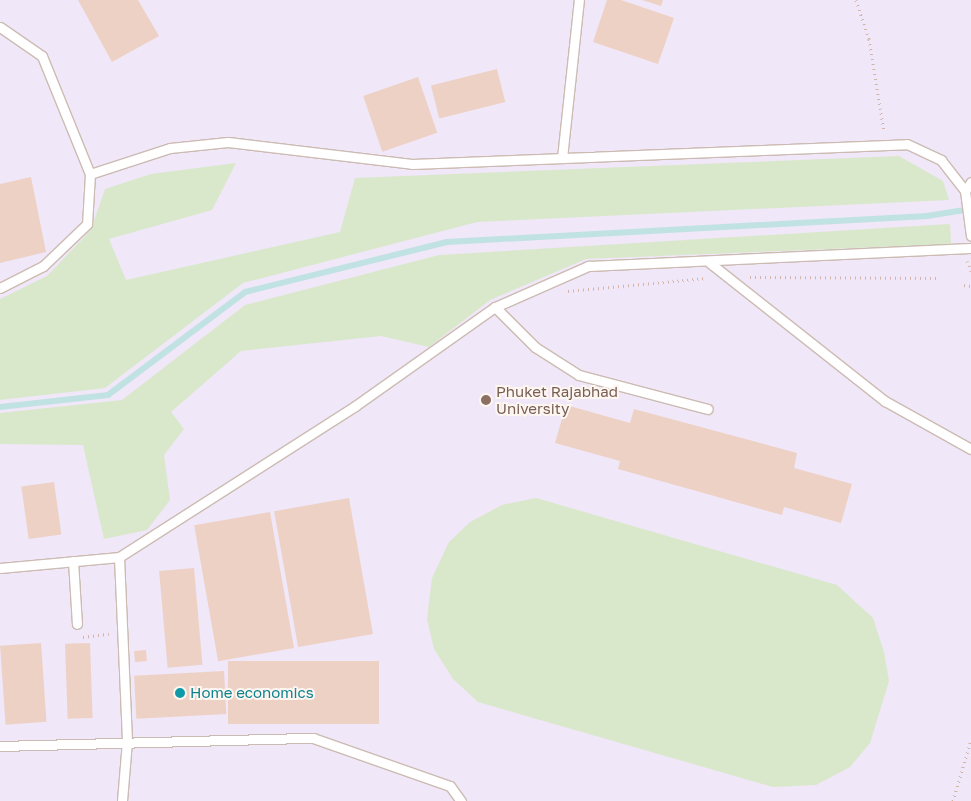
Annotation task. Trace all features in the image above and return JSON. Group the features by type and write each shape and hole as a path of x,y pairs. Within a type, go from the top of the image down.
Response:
{"lane":[{"path":"562,158 579,0"},
{"path":"0,27 42,56 90,174 87,224 43,266 0,288"},
{"path":"90,174 170,148 228,142 412,164 907,144 941,160 966,193 971,233"},
{"path":"966,193 971,182"},
{"path":"0,568 119,556 355,406 495,307 588,266 710,263 971,248"},
{"path":"710,263 886,402 971,449"},
{"path":"495,307 535,347 579,374 708,409"},
{"path":"119,556 128,741 122,801"},
{"path":"72,561 76,624"},
{"path":"0,746 128,741 313,738 450,786 461,801"}],"path":[{"path":"856,0 868,39 886,145"},
{"path":"561,292 728,276 938,278"},
{"path":"964,285 971,286"},
{"path":"78,638 122,633"},
{"path":"953,801 971,740"}],"shaded area":[{"name":"Phuket Rajabhad University","path":"0,0 971,0 971,801 0,801"}],"green space":[{"path":"899,156 943,181 949,200 477,222 243,283 105,388 0,400 0,299 47,276 91,230 105,189 151,174 236,163 212,210 109,239 126,280 340,232 355,178"},
{"path":"950,224 951,244 586,259 490,300 429,347 381,336 241,351 171,412 184,429 164,455 170,500 147,530 104,539 83,445 0,444 0,413 122,400 245,305 439,255"},
{"path":"536,498 837,585 873,618 884,652 889,681 870,743 850,767 816,785 773,787 478,702 453,679 434,649 427,619 432,578 449,542 470,522 502,505"}],"building":[{"path":"78,0 138,0 159,36 112,62"},
{"path":"607,0 621,0 674,18 658,64 593,42"},
{"path":"642,0 663,0 661,6"},
{"path":"497,69 505,102 439,118 431,85"},
{"path":"418,77 437,133 382,152 363,96"},
{"path":"31,177 46,252 0,263 0,184"},
{"path":"566,405 630,423 634,409 797,453 794,468 852,484 841,523 784,507 782,515 618,469 620,461 555,443"},
{"path":"54,482 61,534 29,539 21,487"},
{"path":"349,498 373,634 298,647 274,511"},
{"path":"270,512 294,648 218,661 194,525"},
{"path":"194,568 202,665 168,668 159,571"},
{"path":"41,643 47,722 6,725 0,646"},
{"path":"90,643 93,718 68,719 65,644"},
{"path":"146,650 147,661 135,662 134,651"},
{"path":"228,661 379,661 379,724 228,724"},
{"name":"Home economics","path":"224,671 226,714 136,719 134,676"}],"waterway":[{"path":"0,407 108,395 245,292 447,242 927,216 970,209"}],"place":[{"name":"Phuket Rajabhad University","path":"486,400"},
{"name":"Home economics","path":"180,693"}]}
